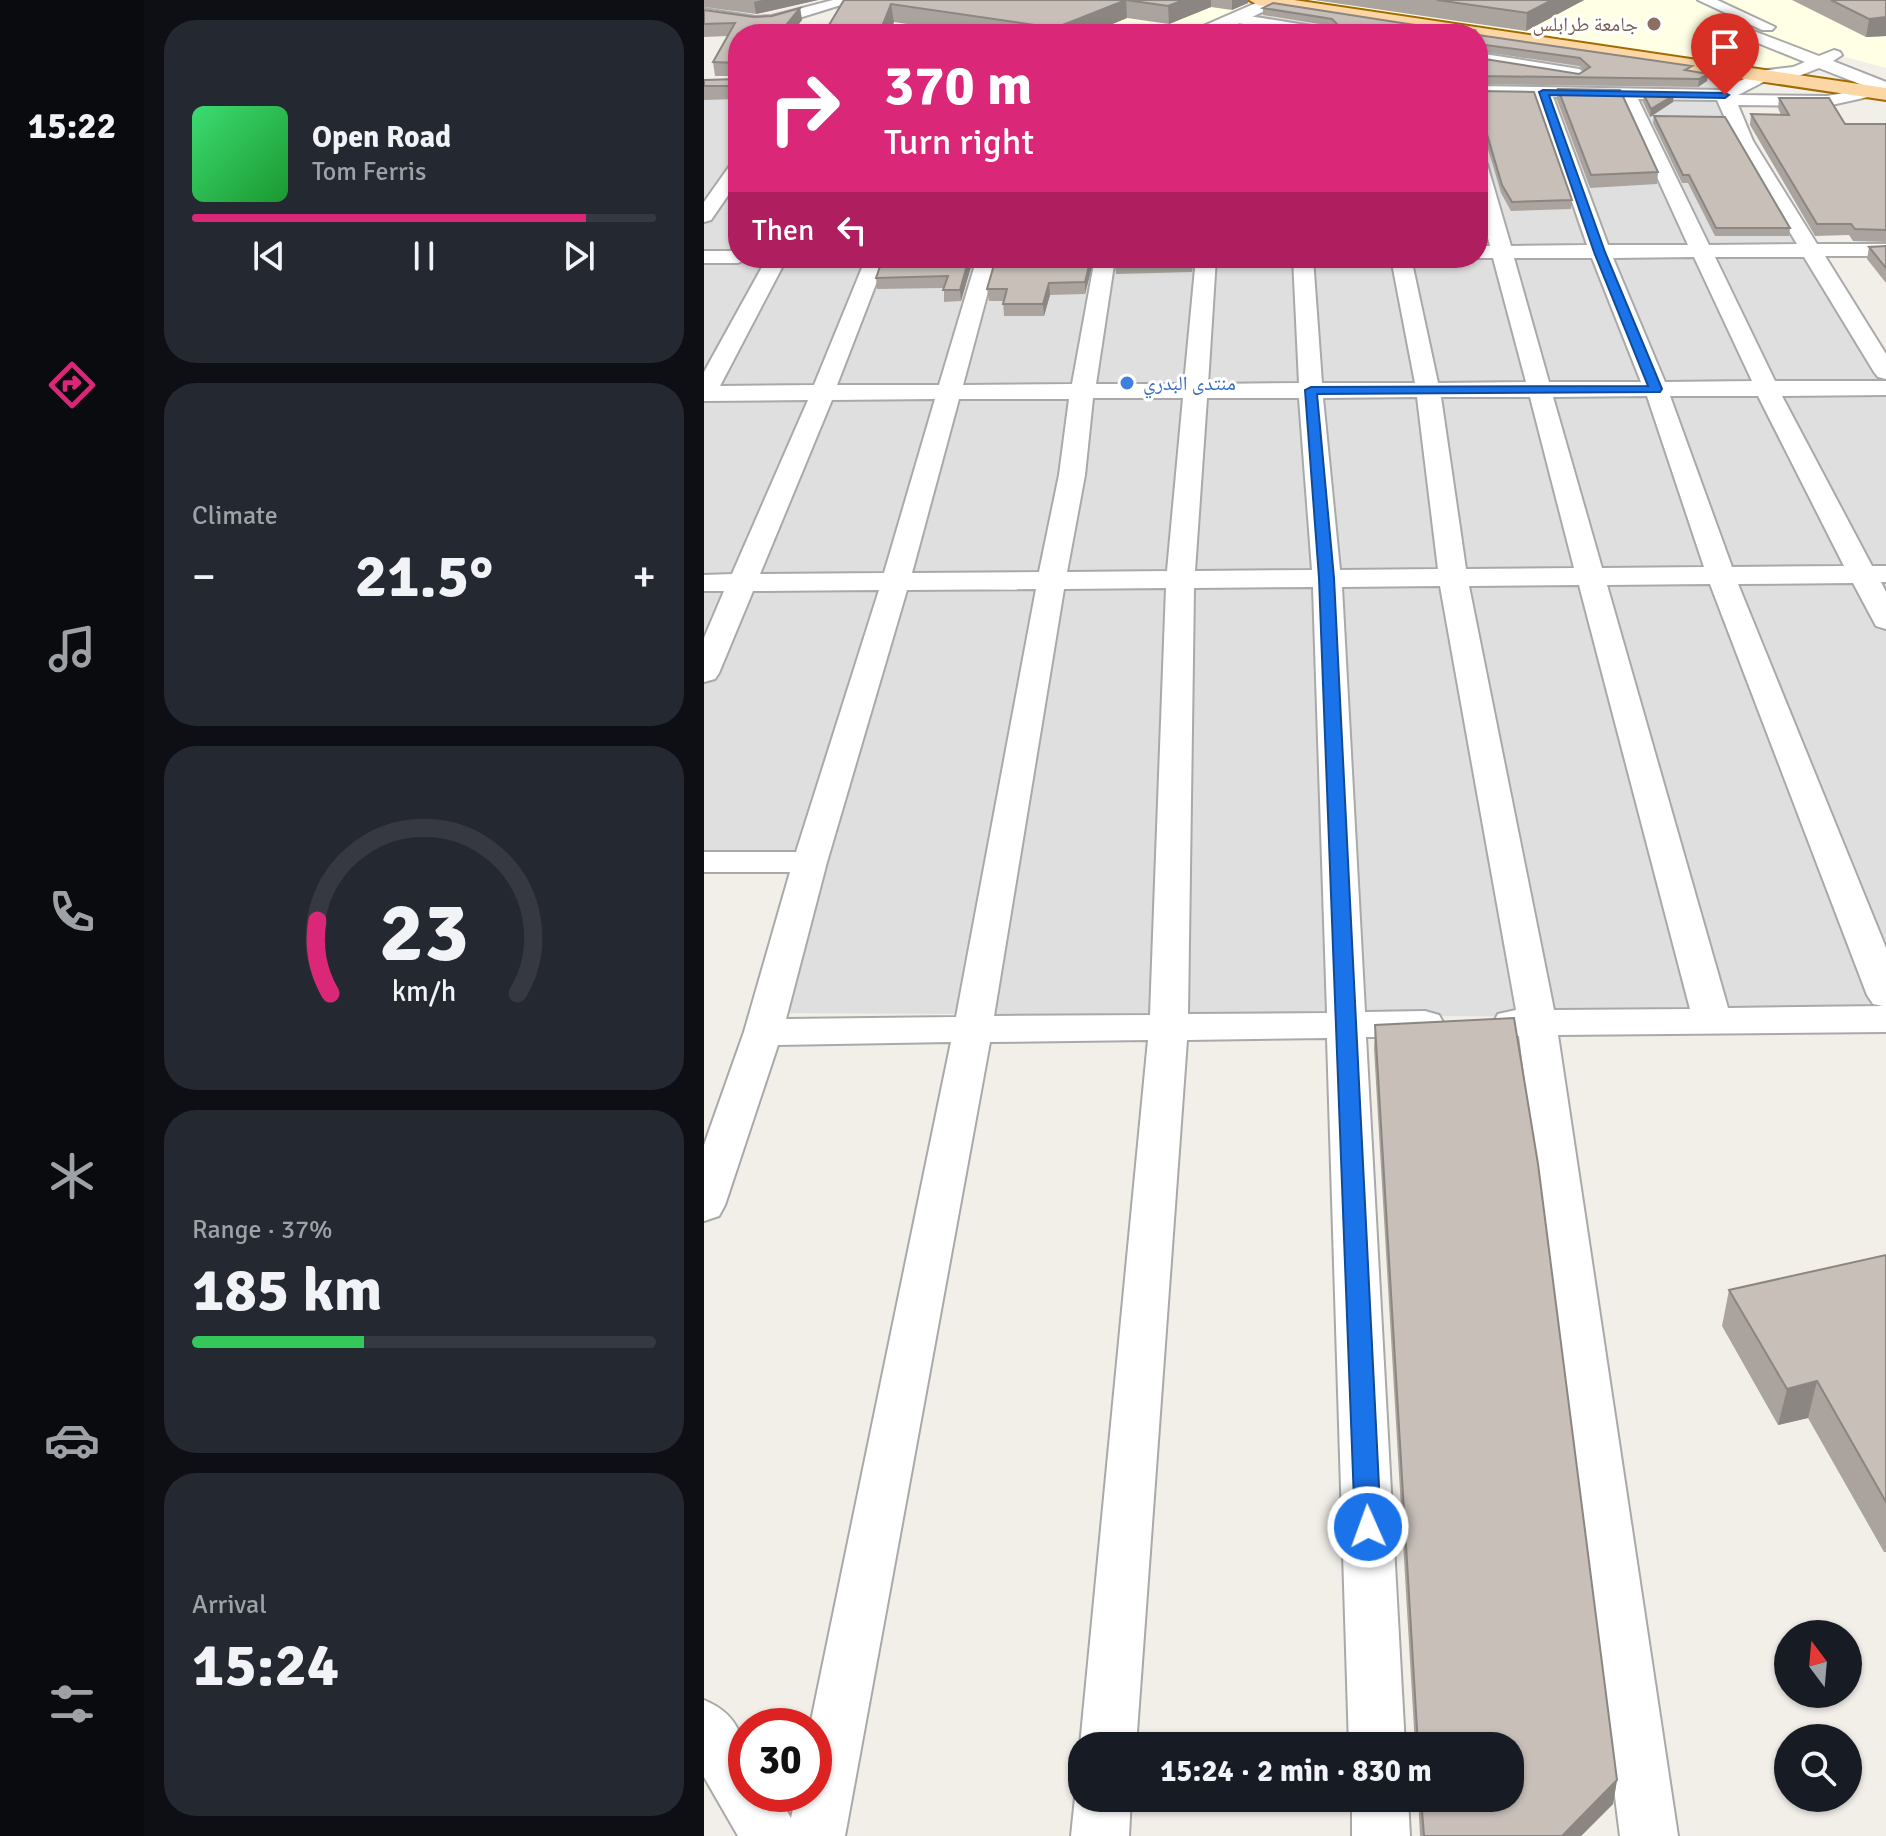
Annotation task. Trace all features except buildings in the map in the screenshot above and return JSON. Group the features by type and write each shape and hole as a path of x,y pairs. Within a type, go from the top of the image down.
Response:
{"main road":[{"path":"1266,1 1424,24"},
{"path":"1488,33 1835,86 1879,83"}],"street":[{"path":"704,14 756,22 773,21 848,0"},
{"path":"1225,24 1266,1"},
{"path":"1699,3 1739,30 1827,59"},
{"path":"1699,3 1769,28 1879,83"},
{"path":"1237,19 1268,24"},
{"path":"1739,30 1745,24 1769,28"},
{"path":"1726,97 1766,74 1796,72 1827,59"},
{"path":"1488,60 1726,97 1827,101 1879,83"},
{"path":"1488,84 1538,92"},
{"path":"1488,91 1692,92"},
{"path":"1538,92 1656,389 1721,576 1886,995"},
{"path":"1627,94 1767,389 1875,574 1886,620"},
{"path":"1726,97 1744,141 1808,251 1886,372"},
{"path":"715,164 728,165"},
{"path":"704,216 728,181"},
{"path":"1488,232 1491,252 1541,390 1712,1021"},
{"path":"1491,252 1886,250"},
{"path":"704,257 728,257"},
{"path":"772,268 704,393 1886,388"},
{"path":"704,673 872,268"},
{"path":"704,1205 763,1032 984,268"},
{"path":"816,1836 973,1029 1050,581 1072,475 1103,268"},
{"path":"1109,1732 1169,1027 1180,580 1205,268"},
{"path":"1304,268 1327,578 1376,1732"},
{"path":"1403,268 1428,390 1453,578 1537,1023 1649,1836"},
{"path":"704,583 1875,574"},
{"path":"704,862 810,862"},
{"path":"763,1032 1886,1019"},
{"path":"704,1726 770,1836"},
{"path":"1100,1836 1102,1812"},
{"path":"1380,1812 1381,1836"}],"shaded area":[{"path":"929,0 1203,0 1263,9 1230,24 866,24"},
{"name":"جامعة طرابلس","path":"1258,0 1886,0 1886,68 1835,54 1781,74 1488,33 1488,24 1428,24"},
{"path":"1274,3 1417,24 1225,24"},
{"path":"1488,35 1756,74 1721,96 1803,254 1886,382 1886,1018 761,1013 810,862 704,861 704,86 728,85 728,268 1488,268"}],"place":[{"name":"جامعة طرابلس","path":"1654,24"},
{"name":"منتدى البدري","path":"1127,383"}],"route":[{"path":"1368,1527 1327,578 1311,390 1656,389 1580,201 1543,92 1692,92 1725,95"}]}
